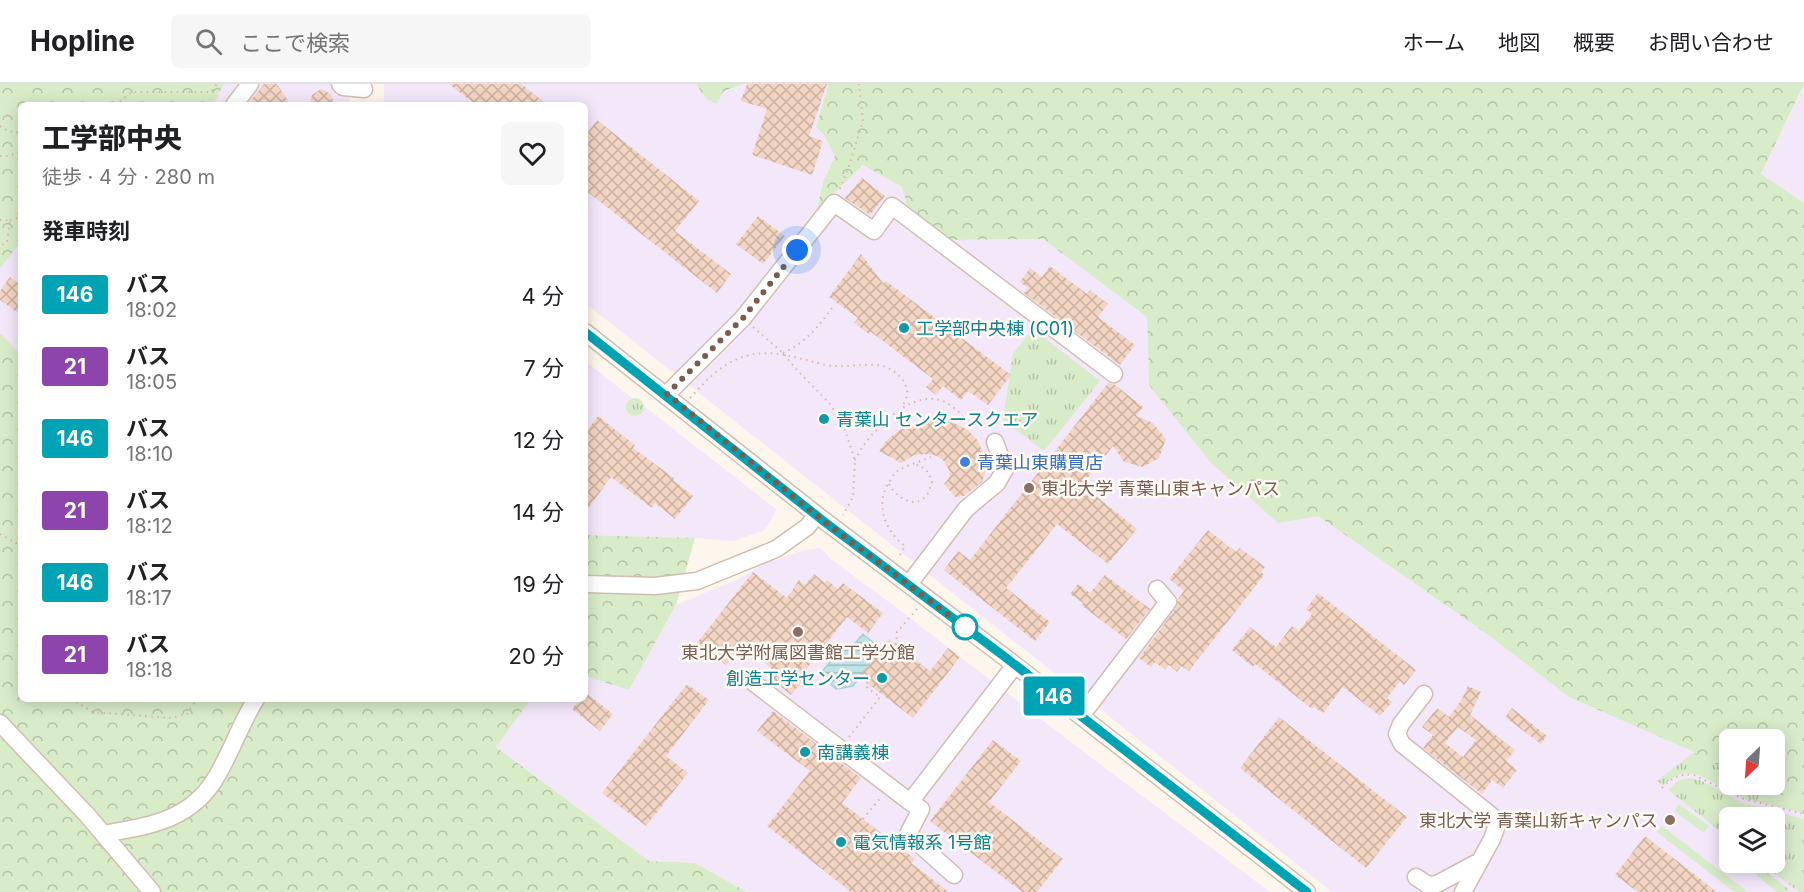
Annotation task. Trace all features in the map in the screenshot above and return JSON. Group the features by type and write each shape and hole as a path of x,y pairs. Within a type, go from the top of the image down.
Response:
{"street":[{"path":"236,102 250,84"},
{"path":"340,84 364,93"},
{"path":"667,394 743,318 834,203 874,231 892,206 1114,374"},
{"path":"588,334 667,394 817,515 1015,665 1307,892"},
{"path":"909,584 966,509 997,483 1005,469 995,442"},
{"path":"588,584 655,586 697,581 776,549 807,527 817,515"},
{"path":"1081,716 1168,602 1157,589"},
{"path":"910,802 1015,665"},
{"path":"750,680 921,809 908,834 954,875"},
{"path":"1424,694 1401,724 1397,734 1402,744 1493,817 1496,828 1463,892"},
{"path":"103,834 137,828 172,818 192,806 206,792 218,774 243,720 254,702"},
{"path":"0,723 103,834 152,892"},
{"path":"1416,877 1428,885 1437,884 1481,860"}],"path":[{"path":"119,102 132,92 211,92 217,84"},
{"path":"834,203 850,163 862,121 859,84"},
{"path":"0,126 8,131 18,133"},
{"path":"0,156 18,153"},
{"path":"0,220 18,218"},
{"path":"0,247 6,241 10,220"},
{"path":"783,353 799,346 832,308"},
{"path":"748,322 783,353 831,405 844,427 855,460 853,497 843,515"},
{"path":"692,396 724,365 751,355 783,353 826,365 849,367 879,365 891,369 902,379 907,394 902,407"},
{"path":"855,460 861,447 879,427 902,407 920,399 943,401 963,416"},
{"path":"900,555 905,546 897,539 883,514 882,500 895,473 931,457"},
{"path":"889,483 894,494 906,500 921,500 927,495 933,483 929,471 913,464"},
{"path":"0,534 18,544"},
{"path":"896,645 897,632 926,597"},
{"path":"841,748 880,697 865,686 867,683"},
{"path":"76,702 93,712 171,718 187,714 195,702"},
{"path":"1662,788 1675,777 1685,773 1694,775 1741,798 1804,814"},
{"path":"816,781 819,777"},
{"path":"863,819 891,786"}],"shaded area":[{"path":"224,84 350,84 349,102 215,102"},
{"name":"東北大学 青葉山東キャンパス","path":"384,84 696,84 706,99 744,84 826,84 828,86 816,127 824,135 835,156 823,182 817,208 863,165 902,187 911,217 952,240 1043,239 1147,317 1149,385 1318,516 1487,634 1569,697 1694,752 1719,766 1719,795 1775,795 1788,802 1804,804 1804,892 1332,892 588,305 588,102 384,102"},
{"path":"1804,85 1804,203 1761,175"},
{"path":"18,245 18,352 0,333 0,269"},
{"path":"588,363 632,398 640,399 645,407 776,509 763,531 733,541 588,535"},
{"path":"821,548 832,560 1270,892 747,892 695,863 649,861 496,747 529,702 588,702 588,677 629,690 676,605 741,578 761,565 804,550"}],"green space":[{"path":"0,84 224,84 215,102 18,102 18,245 0,269"},
{"path":"696,84 744,84 724,91 717,103 706,99"},
{"path":"826,84 1804,84 1761,174 1804,203 1804,804 1788,802 1775,795 1785,795 1785,729 1719,729 1719,766 1694,752 1569,697 1487,634 1318,516 1278,523 1211,463 1149,385 1147,317 1043,239 952,240 910,217 902,187 863,165 817,209 823,182 835,156 824,135 816,127 828,86"},
{"path":"1033,329 1100,381 1044,451 1003,420 1013,353"},
{"path":"0,333 18,352 18,702 529,702 496,747 649,861 695,863 747,892 0,892"},
{"path":"631,398 639,398 644,403 642,414 631,416 626,411 626,403"},
{"path":"588,535 695,538 676,605 629,690 588,677"},
{"path":"1694,752 1719,766 1719,786 1704,777 1688,773 1681,774 1663,785 1657,781"},
{"path":"1687,778 1700,780 1719,790 1719,795 1727,795 1740,802 1759,807 1719,807 1719,830 1668,790 1678,781"},
{"path":"1736,795 1775,795 1788,802 1804,804 1804,814 1785,807"},
{"path":"1679,804 1709,826 1704,833 1674,811"},
{"path":"1785,814 1804,819 1804,892 1799,892 1774,873 1785,873"},
{"path":"1662,826 1719,870 1719,873 1723,873 1748,892 1734,892 1657,832"},
{"path":"1768,873 1789,890 1788,892 1777,892 1755,874"}],"water":[{"path":"863,634 881,649 853,686 836,689 820,674 844,645 850,649"}],"building":[{"path":"264,84 276,84 289,102 249,102"},
{"path":"449,84 521,84 544,102 472,102"},
{"path":"747,84 827,84 809,136 823,141 812,175 752,155 767,109 741,101"},
{"path":"321,89 331,94 333,102 311,102 312,95"},
{"path":"597,120 699,201 675,231 731,274 717,293 588,192 588,132"},
{"path":"862,178 885,196 870,215 845,198"},
{"path":"758,216 785,236 763,264 736,244"},
{"name":"工学部中央棟 (C01)","path":"861,254 883,283 886,281 1011,375 988,405 968,391 961,400 943,386 936,395 926,387 933,379 871,332 869,334 854,323 858,318 829,297"},
{"path":"1050,266 1087,294 1090,290 1108,304 1098,317 1135,345 1120,365 1024,293 1028,288 1020,282 1030,268 1042,277"},
{"path":"10,277 18,283 18,313 0,300 0,291"},
{"path":"1108,383 1114,384 1143,407 1136,416 1153,423 1166,439 1159,458 1143,467 1124,462 1113,446 1082,485 1137,529 1108,564 1057,524 1006,588 1050,622 1035,641 944,570 958,551 970,560"},
{"path":"598,416 635,445 633,448 674,478 673,480 693,496 675,519 655,503 652,508 611,477 588,509 588,429"},
{"path":"934,419 950,421 968,430 978,441 984,455 986,470 982,482 964,496 955,497 944,484 950,472 944,461 937,456 914,455 901,463 879,451 888,439 900,430 918,422"},
{"path":"1208,530 1236,552 1240,548 1265,567 1261,572 1264,575 1189,671 1181,666 1177,672 1169,665 1165,670 1155,662 1151,667 1139,658 1176,608 1178,599 1184,591 1169,579"},
{"name":"東北大学附属図書館工学分館","path":"753,572 787,598 799,580 805,585 814,574 825,583 827,580 838,589 843,583 883,613 868,633 847,617 807,668 808,674 791,695 767,675 772,669 762,660 764,656 744,642 726,665 697,643"},
{"path":"1105,575 1150,609 1126,639 1070,594 1078,584 1090,593"},
{"path":"1318,593 1416,670 1404,685 1400,681 1387,698 1392,702 1380,716 1343,687 1323,713 1314,707 1312,709 1255,664 1253,667 1232,650 1250,627 1276,647 1292,626 1299,631 1312,614 1306,609"},
{"name":"創造工学センター","path":"889,639 930,671 948,648 960,657 913,718 859,677"},
{"path":"687,684 709,700 666,756 688,773 646,826 602,793"},
{"path":"1468,686 1481,692 1470,715 1515,750 1506,761 1517,770 1503,788 1492,780 1482,794 1423,748 1433,735 1422,727 1437,708 1449,717","holes":["1458,727 1476,740 1463,757 1445,743"]},
{"path":"588,694 613,714 600,731 572,709 578,702 588,702"},
{"path":"1512,708 1547,736 1541,744 1505,717"},
{"name":"電気情報系 1号館","path":"773,711 861,778 842,803 915,859 911,863 949,892 851,892 767,826 810,771 757,731"},
{"path":"1279,717 1407,817 1366,868 1240,768"},
{"path":"993,740 1021,761 989,802 1063,859 1037,892 1022,892 930,821"},
{"path":"1645,836 1717,892 1638,892 1615,875"}],"bus line":[{"name":"146","path":"588,334 667,394 826,523 1005,657 1307,892"}],"place":[{"name":"工学部中央棟 (C01)","path":"904,328"},
{"name":"青葉山 センタースクエア","path":"824,419"},
{"name":"青葉山東購買店","path":"965,462"},
{"name":"東北大学 青葉山東キャンパス","path":"1029,488"},
{"name":"東北大学附属図書館工学分館","path":"798,632"},
{"name":"創造工学センター","path":"882,678"},
{"name":"南講義棟","path":"805,752"},
{"name":"東北大学 青葉山新キャンパス","path":"1670,820"},
{"name":"電気情報系 1号館","path":"841,842"}],"route":[{"path":"797,250 743,318 667,394 826,523 965,627"}]}
